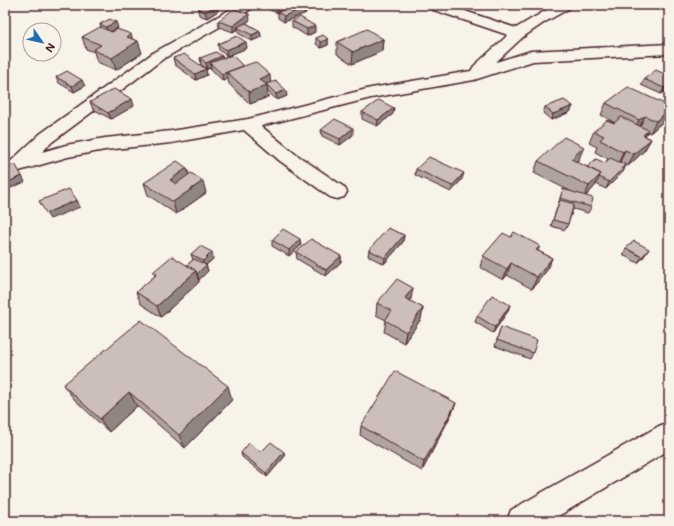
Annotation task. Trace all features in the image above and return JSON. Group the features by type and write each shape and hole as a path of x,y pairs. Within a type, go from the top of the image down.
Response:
{"street":[{"path":"11,167 46,138 158,56 248,5"},
{"path":"433,5 518,34"},
{"path":"474,75 518,34 540,19 565,5"},
{"path":"11,167 66,151 105,144 171,137 248,124 371,93 474,75 531,56 669,49"},
{"path":"248,124 286,157 337,192"},
{"path":"522,521 669,435"}],"building":[{"path":"204,5 216,5 205,12 198,9"},
{"path":"295,5 303,5 306,7 284,16 278,12"},
{"path":"234,9 249,14 233,26 218,21"},
{"path":"300,17 315,26 307,29 292,21"},
{"path":"110,19 116,22 106,27 100,24"},
{"path":"246,23 260,31 252,35 237,27"},
{"path":"100,27 112,32 117,29 131,34 127,37 138,41 112,58 93,50 101,45 82,37"},
{"path":"367,29 383,39 353,52 337,42"},
{"path":"323,35 328,39 321,42 316,38"},
{"path":"237,36 246,42 226,50 218,44"},
{"path":"216,52 222,56 206,63 200,58"},
{"path":"184,54 206,69 195,74 173,58"},
{"path":"232,55 243,66 222,74 210,63"},
{"path":"255,62 270,75 259,79 267,85 249,92 227,72"},
{"path":"656,70 669,76 669,84 664,88 644,79"},
{"path":"67,71 82,80 72,86 56,77"},
{"path":"276,81 286,90 276,94 266,84"},
{"path":"628,87 669,106 669,110 656,121 645,116 639,120 606,103"},
{"path":"114,89 132,99 108,113 90,102"},
{"path":"379,100 394,108 378,120 362,112"},
{"path":"564,100 573,106 553,114 545,107"},
{"path":"621,117 648,130 643,135 651,139 634,154 625,150 623,152 600,140 604,136 594,131 607,120 614,123"},
{"path":"335,119 353,128 340,139 321,130"},
{"path":"564,137 584,147 571,159 601,174 589,186 538,161"},
{"path":"429,157 464,173 452,186 416,169"},
{"path":"610,158 626,165 609,182 599,177 601,174 587,167 596,159 605,163"},
{"path":"177,161 187,168 170,180 176,184 191,173 203,181 173,202 144,183"},
{"path":"15,164 22,176 8,182 5,177 5,167"},
{"path":"69,189 77,200 46,213 39,201"},
{"path":"563,189 593,198 591,207 560,198"},
{"path":"560,200 574,204 568,224 553,220"},
{"path":"388,228 404,235 385,258 369,250"},
{"path":"283,229 300,239 289,250 272,240"},
{"path":"514,232 540,246 536,250 552,258 537,277 511,263 507,269 483,256 503,233 511,237"},
{"path":"311,239 341,256 326,270 296,252"},
{"path":"634,241 649,249 642,257 626,248"},
{"path":"200,246 212,252 203,261 191,254"},
{"path":"172,256 196,271 157,306 136,292 157,274 153,272"},
{"path":"194,259 206,265 197,274 196,271 187,265"},
{"path":"397,279 413,288 405,298 423,308 406,332 385,320 392,311 377,303"},
{"path":"492,295 510,305 495,327 477,316"},
{"path":"141,320 228,386 179,435 129,392 100,419 63,385"},
{"path":"501,327 537,340 533,353 497,340"},
{"path":"395,371 456,403 424,462 361,426"},
{"path":"271,442 284,452 266,473 241,453 249,443 261,452"}]}
